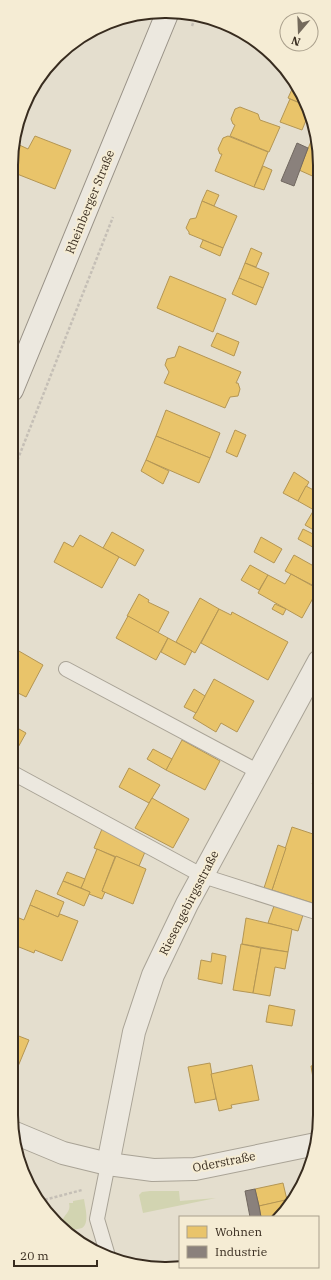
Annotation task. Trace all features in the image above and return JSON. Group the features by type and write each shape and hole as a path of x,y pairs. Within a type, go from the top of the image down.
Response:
{"street":[{"name":"Rheinberger Straße","path":"18,375 165,18"},
{"name":"Riesengebirgsstraße","path":"108,1164 134,1032 153,974 203,876 313,672"},
{"name":"Oderstraße","path":"19,1135 63,1153 108,1164 153,1170 195,1169 310,1145"}],"lane":[{"path":"66,670 259,772"},
{"path":"18,775 203,876 313,911"},
{"path":"106,1250 97,1220 108,1164"}],"path":[{"path":"190,30 194,21"},
{"path":"18,459 114,214"},
{"path":"45,1200 88,1188 108,1164"}],"green space":[{"path":"179,1191 180,1201 216,1198 143,1213 139,1195 142,1192"},
{"path":"84,1199 86,1215 86,1222 84,1226 74,1230 63,1220 69,1210 69,1203 73,1203 73,1201"}],"building: Wohnen":[{"path":"292,90 299,103 288,98"},
{"path":"290,99 299,103 306,121 302,130 280,122"},
{"path":"240,107 258,114 260,120 280,127 269,152 230,136 235,125 231,119 235,109"},
{"path":"35,136 71,150 55,189 18,174 19,145 28,149"},
{"path":"228,136 268,152 254,187 215,171 222,154 220,154 218,149 223,138"},
{"path":"311,142 313,176 299,170"},
{"path":"263,166 272,170 264,190 254,187"},
{"path":"207,190 219,195 214,206 202,201"},
{"path":"202,201 237,216 223,248 189,234 186,228 190,219 196,218"},
{"path":"203,240 223,248 220,256 200,247"},
{"path":"251,248 262,253 256,267 245,263"},
{"path":"245,263 269,273 263,288 239,278"},
{"path":"170,276 226,299 213,332 157,308"},
{"path":"239,278 263,288 256,305 232,294"},
{"path":"217,333 239,342 234,356 211,346"},
{"path":"179,346 241,372 236,383 238,383 240,389 238,396 230,397 225,408 164,383 169,372 165,365 167,359 175,357"},
{"path":"166,410 220,433 210,458 156,436"},
{"path":"235,430 246,435 237,457 226,452"},
{"path":"156,436 210,458 199,483 146,460"},
{"path":"146,460 169,471 163,484 141,471"},
{"path":"294,472 309,482 298,501 283,493"},
{"path":"306,486 313,490 313,509 298,501"},
{"path":"313,511 313,530 305,525"},
{"path":"303,529 313,534 313,547 298,539"},
{"path":"112,532 144,550 135,566 103,548"},
{"path":"80,535 119,557 102,588 54,562 64,542 73,547"},
{"path":"261,537 282,549 274,563 254,552"},
{"path":"294,555 313,566 313,585 285,571"},
{"path":"250,565 268,575 259,590 241,580"},
{"path":"291,574 313,586 313,598 302,618 258,593 268,575 285,584"},
{"path":"139,594 149,600 148,602 169,612 158,633 127,616"},
{"path":"200,598 219,609 195,653 176,642"},
{"path":"275,604 286,609 283,615 272,609"},
{"path":"219,609 231,615 232,612 288,642 268,680 201,643"},
{"path":"128,616 168,638 156,660 116,638"},
{"path":"168,638 192,651 185,665 161,652"},
{"path":"18,650 43,665 26,697 18,693"},
{"path":"214,679 254,701 237,732 221,723 216,732 193,718"},
{"path":"194,689 205,696 196,713 184,707"},
{"path":"18,728 26,733 18,747"},
{"path":"182,740 220,761 205,790 166,770"},
{"path":"153,749 172,759 166,770 147,759"},
{"path":"129,768 160,785 149,803 119,787"},
{"path":"152,798 189,819 173,848 135,828"},
{"path":"292,827 313,834 313,903 272,890"},
{"path":"102,829 145,852 139,866 94,848"},
{"path":"278,845 286,848 272,890 264,888"},
{"path":"97,849 115,857 102,891 105,892 102,899 89,894 90,892 81,888"},
{"path":"116,856 146,869 133,904 102,891"},
{"path":"67,872 85,879 81,888 63,881"},
{"path":"63,881 90,892 84,906 57,894"},
{"path":"36,890 64,902 58,917 30,905"},
{"path":"30,905 58,917 60,914 78,921 62,961 35,950 34,953 18,947 18,918 24,920"},
{"path":"274,906 303,915 298,931 268,923"},
{"path":"246,918 292,929 288,952 242,944"},
{"path":"241,944 261,948 253,993 233,990"},
{"path":"261,948 288,952 285,969 275,967 270,996 253,993"},
{"path":"212,953 226,956 222,984 198,979 201,960 211,962"},
{"path":"269,1005 295,1010 292,1026 266,1022"},
{"path":"18,1036 29,1040 18,1066"},
{"path":"210,1063 216,1099 195,1103 188,1067"},
{"path":"252,1065 259,1100 231,1105 232,1108 219,1111 211,1074"},
{"path":"311,1066 313,1066 313,1078"},
{"path":"283,1183 287,1198 285,1200 259,1206 255,1189"},
{"path":"286,1200 273,1216 261,1216 259,1206"}],"building: Industrie":[{"path":"297,143 308,148 294,186 281,181"},
{"path":"255,1189 261,1216 250,1216 245,1191"}]}
